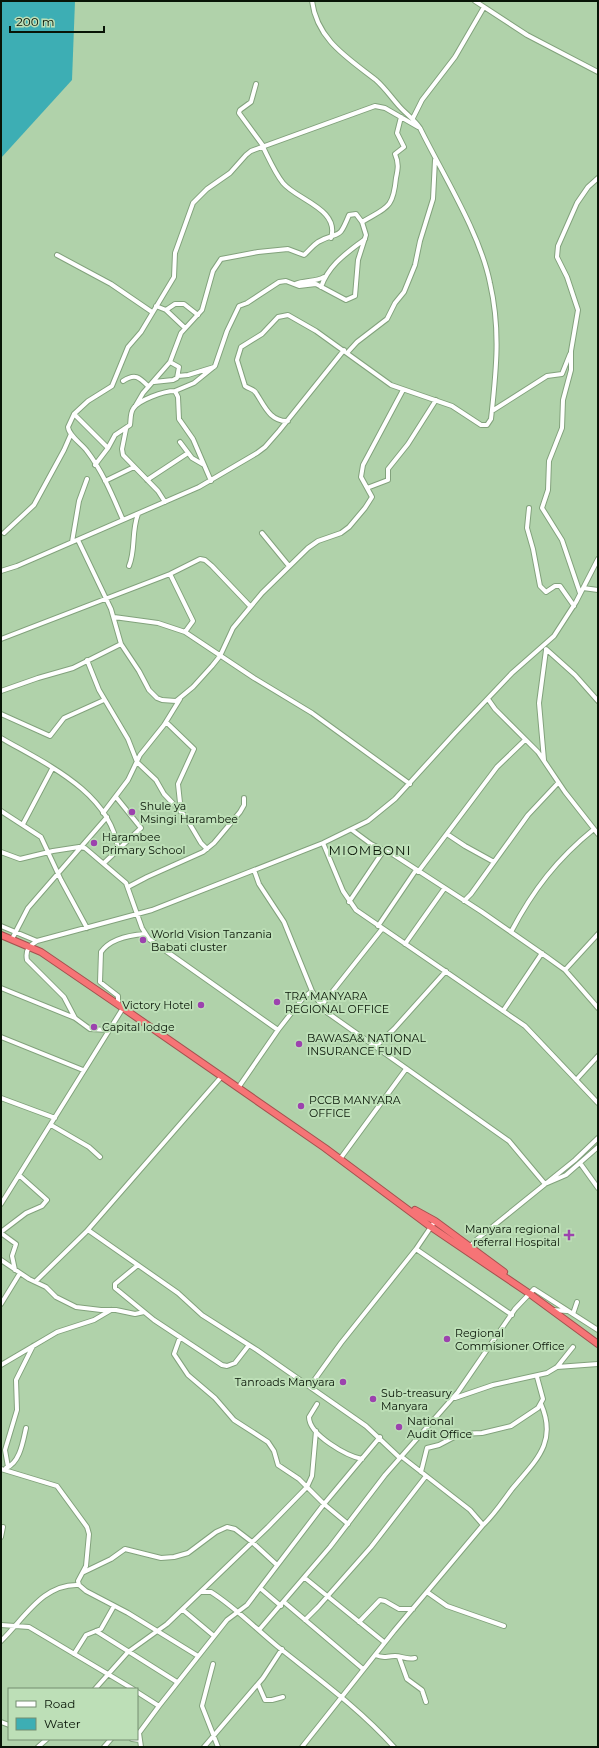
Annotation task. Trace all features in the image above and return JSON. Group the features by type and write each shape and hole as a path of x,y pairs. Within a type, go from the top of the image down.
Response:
{"highway":[{"path":"1,936 12,939 41,952 222,1076 394,1199 498,1267 522,1288 598,1344"}],"street":[{"path":"288,421 279,420 274,417 263,406 255,391 246,386 237,360 241,348 258,337 283,314 299,320 381,379 403,390 436,400 460,410 481,425 489,423 492,411 498,354 491,284 472,231 420,128 413,118 399,106 377,81 341,54 318,23 313,12 312,1"},
{"path":"475,1 527,35 598,72"},
{"path":"413,118 422,100 455,57 484,7"},
{"path":"256,84 251,102 240,110 239,113 264,147 285,184 325,214 332,225 331,238"},
{"path":"124,520 105,481 86,450 71,434 68,427 74,414 91,398 112,386 128,347 140,332 174,277 174,257 193,203 207,189 230,173 246,155 375,106 381,106 420,128"},
{"path":"362,222 385,208 395,196 399,162 395,154 404,147 397,133 401,117"},
{"path":"1,571 17,566 211,482 265,447 345,352 387,319 395,304 404,292 416,265 420,241 433,199 435,159"},
{"path":"580,593 562,540 542,509 548,490 549,460 562,428 563,400 571,370 571,351 578,310 568,277 558,257 558,246 577,203 588,187 598,178"},
{"path":"95,465 117,433 130,425 130,414 148,386 154,382 170,362 179,338 185,328 198,315 204,306 213,271 221,259 258,252 288,249 304,255 316,243 331,238 342,231 349,215 356,214 362,222 366,232 358,260 355,296 346,300 312,284 302,286 279,282 247,303 239,306 227,331 215,366 194,383 174,391 154,396 136,405"},
{"path":"321,287 324,277 330,268 346,252 365,239"},
{"path":"57,255 105,281 152,312"},
{"path":"295,285 305,280 318,280 324,277"},
{"path":"166,310 175,304 184,304 198,315"},
{"path":"156,306 166,310 185,328"},
{"path":"492,411 547,376 562,374 571,351"},
{"path":"170,362 179,368 178,376"},
{"path":"154,382 173,380 178,376 188,375 215,366"},
{"path":"124,381 130,376 137,376 148,386"},
{"path":"12,939 28,908 58,874 105,815 128,780 137,762 166,722 180,698 202,677 220,656 233,628 250,606 289,566 318,541 341,533 349,527 371,500 371,494 361,477 363,465 403,390"},
{"path":"174,391 178,397 179,419 192,439 211,482"},
{"path":"367,488 388,480 387,470 408,444 436,400"},
{"path":"74,414 108,448"},
{"path":"126,428 122,452 134,467 158,490 164,502"},
{"path":"4,533 34,505 71,434"},
{"path":"180,442 188,453 204,465"},
{"path":"147,480 188,453"},
{"path":"105,481 134,467"},
{"path":"72,542 79,501 87,479"},
{"path":"529,508 527,528 533,549 540,586 546,592 555,586 560,586 574,606"},
{"path":"129,566 133,554 133,529 138,514"},
{"path":"262,533 289,566"},
{"path":"78,540 114,617 121,644 153,695 166,701 180,698"},
{"path":"76,1018 64,997 27,960 26,952 29,946 37,941 138,915 323,844 352,830 385,808 410,784 521,665 545,648 574,606 598,559"},
{"path":"1,640 170,574 196,561 206,560 250,606"},
{"path":"170,574 193,621 185,632"},
{"path":"583,588 598,590"},
{"path":"114,617 158,623 185,632 202,642 220,656 312,713 410,784"},
{"path":"1,692 38,678 69,669 121,644"},
{"path":"545,648 576,676 598,701"},
{"path":"544,762 540,703 545,648"},
{"path":"87,660 104,700 128,739 137,762 151,774 164,794 181,812 207,849"},
{"path":"488,699 538,752 558,783 598,834"},
{"path":"1,714 50,736 64,718 104,700"},
{"path":"166,722 194,747 178,784 181,812"},
{"path":"1,738 78,784 105,815 115,833 118,850"},
{"path":"378,926 417,871 447,834 497,767 526,740"},
{"path":"23,824 52,769"},
{"path":"464,901 528,814 558,783"},
{"path":"104,863 141,828 116,797"},
{"path":"128,887 147,876 196,856 207,849 242,809 244,798"},
{"path":"1,811 41,837 58,874 87,928"},
{"path":"511,932 519,917 557,862 594,829"},
{"path":"352,830 371,844 384,850 464,901 565,970 597,1006"},
{"path":"447,834 494,862"},
{"path":"323,844 349,902 356,910 526,1026 538,1037 598,1103"},
{"path":"1,852 20,859 47,852 79,847 85,848 123,879 128,887 145,934 155,944 278,1030"},
{"path":"349,902 384,850"},
{"path":"254,870 259,884 284,922 312,991 321,1006 329,1015 474,1115 509,1141 545,1184"},
{"path":"405,944 444,889"},
{"path":"1,926 37,941"},
{"path":"321,1006 382,929"},
{"path":"1,1204 51,1125 108,1030 120,1006 118,996 100,982 101,952 104,948 121,939 145,934"},
{"path":"565,970 598,934"},
{"path":"503,1010 542,954"},
{"path":"375,1047 394,1029 446,971"},
{"path":"1,988 76,1018 90,1029 108,1030"},
{"path":"238,1088 278,1030 303,998 312,991"},
{"path":"1,1037 83,1070"},
{"path":"576,1080 598,1056"},
{"path":"340,1160 406,1069"},
{"path":"36,1281 88,1230 222,1076"},
{"path":"1,1098 55,1118"},
{"path":"51,1125 89,1147 100,1157"},
{"path":"469,1249 476,1240 576,1160 598,1138"},
{"path":"545,1184 566,1175 598,1147"},
{"path":"580,1164 598,1188"},
{"path":"16,1271 12,1256 16,1244 1,1232 26,1213 42,1206 47,1200 19,1175"},
{"path":"310,1386 341,1343 416,1249 433,1224"},
{"path":"88,1230 178,1293 202,1315 310,1386 380,1437 401,1458 470,1510 482,1525"},
{"path":"416,1249 512,1315"},
{"path":"1,1260 16,1271 46,1287 56,1297 71,1305 84,1309 112,1310 135,1314 144,1312"},
{"path":"138,1265 114,1286 115,1289 144,1312 218,1363 227,1366 234,1363 249,1345"},
{"path":"1,1304 20,1273"},
{"path":"260,1630 305,1578 401,1458 453,1398 512,1315 534,1289 598,1330"},
{"path":"573,1314 577,1302"},
{"path":"1,1365 57,1332 94,1320 112,1310"},
{"path":"552,1310 568,1311"},
{"path":"180,1337 174,1354 188,1376 215,1398 234,1420 268,1442 276,1455 277,1464 307,1487 324,1504 348,1524"},
{"path":"8,1467 5,1450 17,1410 16,1380 33,1346"},
{"path":"557,1367 573,1347"},
{"path":"453,1398 493,1386 537,1377 557,1367 598,1364"},
{"path":"421,1472 427,1448 439,1446 460,1434 482,1433 511,1426 528,1416 541,1404 543,1399 537,1377"},
{"path":"317,1404 309,1417 310,1424 316,1431 347,1455 362,1459"},
{"path":"302,1747 384,1642 427,1592 543,1450 548,1428 546,1415 541,1404"},
{"path":"1,1469 14,1463 24,1440 26,1428"},
{"path":"96,1688 128,1652 183,1610 307,1487 312,1476 316,1431"},
{"path":"142,1747 139,1729 227,1620 238,1613 246,1605 324,1504 380,1437"},
{"path":"1,1469 56,1486 88,1529 86,1566 78,1581 79,1585"},
{"path":"305,1620 328,1596 398,1513 426,1476"},
{"path":"1,1537 3,1527"},
{"path":"84,1572 111,1559 125,1549 161,1558 174,1557 188,1553 216,1532 227,1527 235,1529 277,1565"},
{"path":"305,1578 384,1642"},
{"path":"1,1641 18,1625 28,1611 50,1592 61,1586 79,1585 86,1591 198,1656"},
{"path":"260,1588 305,1620 363,1669"},
{"path":"201,1592 211,1592 260,1630 342,1696 394,1747"},
{"path":"427,1592 447,1606 504,1626"},
{"path":"359,1622 380,1600 385,1601 398,1610 412,1609"},
{"path":"74,1654 86,1635 96,1631 104,1624 114,1606"},
{"path":"183,1610 214,1636"},
{"path":"1,1625 18,1625 35,1630 131,1688"},
{"path":"96,1631 177,1682"},
{"path":"204,1747 258,1684 282,1649"},
{"path":"375,1655 384,1658 415,1658"},
{"path":"399,1657 407,1679 422,1690 426,1702"},
{"path":"213,1664 202,1706 218,1747"},
{"path":"258,1684 265,1700 283,1697"},
{"path":"138,1693 159,1706"}],"water":[{"path":"1,1 75,1 72,80 1,158"}],"place":[{"name":"Shule ya Msingi Harambee","path":"132,812"},
{"name":"Harambee Primary School","path":"94,843"},
{"name":"World Vision Tanzania Babati cluster","path":"143,940"},
{"name":"TRA MANYARA REGIONAL OFFICE","path":"277,1002"},
{"name":"Victory Hotel","path":"201,1005"},
{"name":"Capital lodge","path":"94,1027"},
{"name":"BAWASA& NATIONAL INSURANCE FUND","path":"299,1044"},
{"name":"PCCB MANYARA OFFICE","path":"301,1106"},
{"name":"Manyara regional referral Hospital","path":"569,1235"},
{"name":"Regional Commisioner Office","path":"447,1339"},
{"name":"Tanroads Manyara","path":"343,1382"},
{"name":"Sub-treasury Manyara","path":"373,1399"},
{"name":"National Audit Office","path":"399,1427"}],"district":[{"name":"MIOMBONI","path":"370,850"}]}
